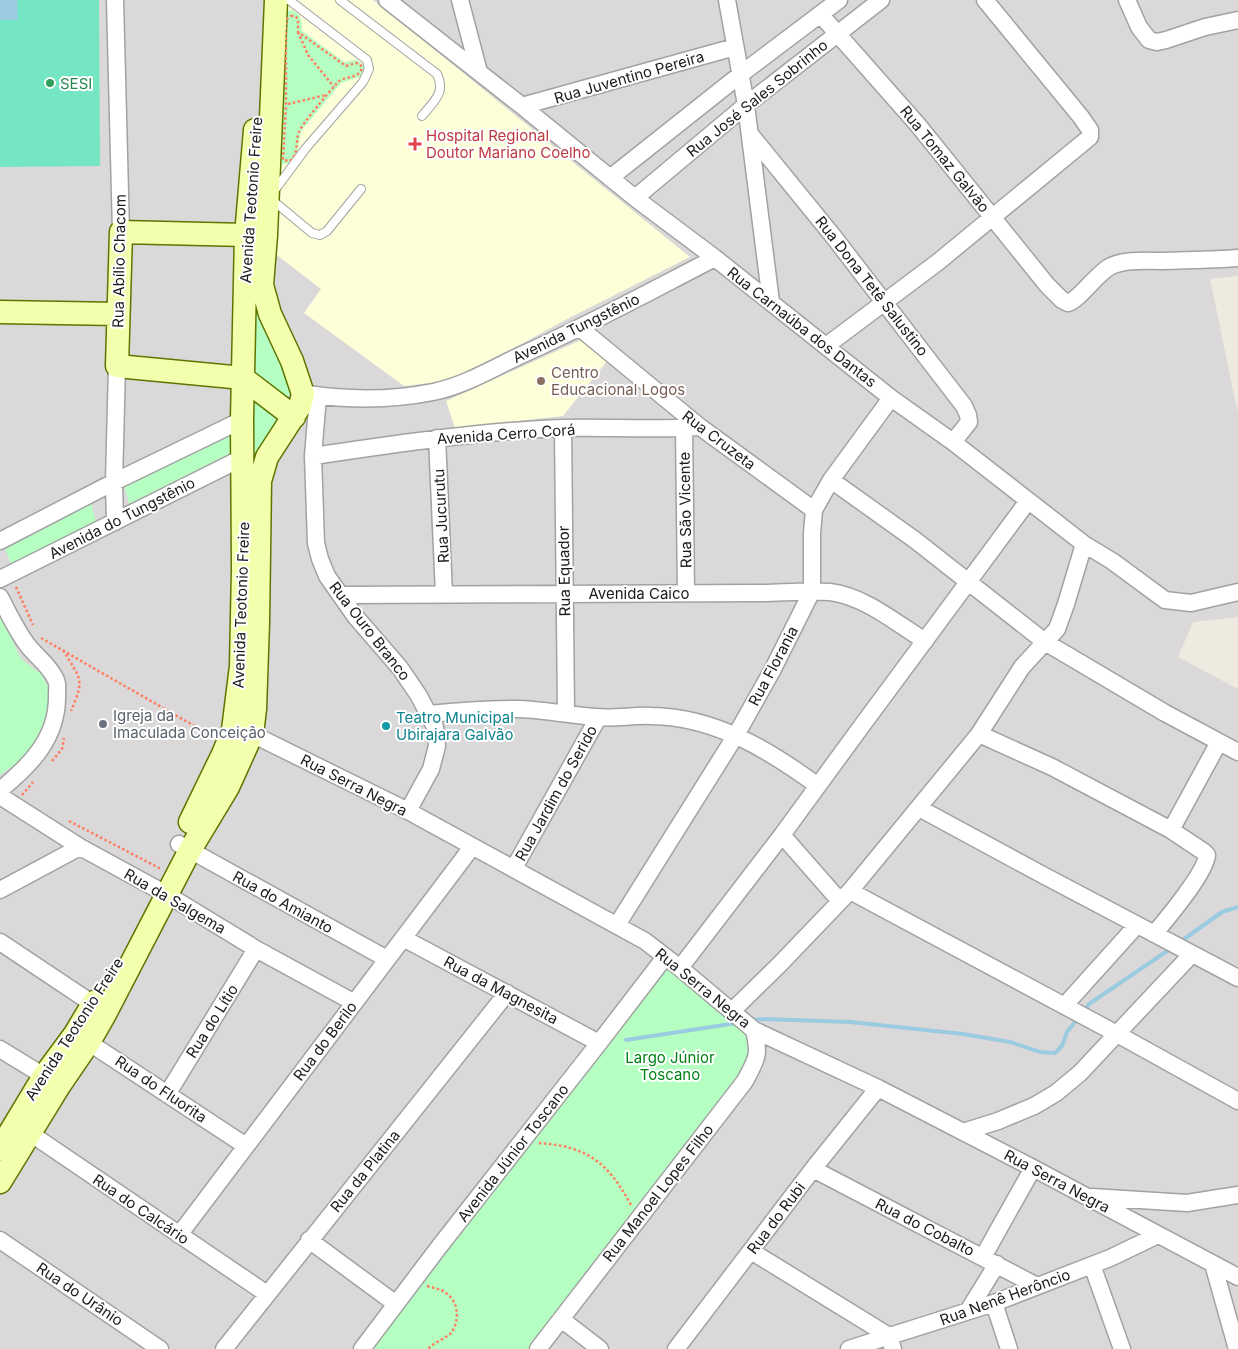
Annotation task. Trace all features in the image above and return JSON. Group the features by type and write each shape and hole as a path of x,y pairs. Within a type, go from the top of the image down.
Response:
{"street":[{"name":"Rua Abílio Chacom","path":"115,0 121,232 114,482 115,522"},
{"name":"Avenida Teotonio Freire","path":"0,1182 44,1076 82,1038 93,1004 184,847 228,787 252,734 255,709 251,580 242,420 243,378 256,235 264,0"},
{"name":"Avenida Teotonio Freire","path":"184,847 233,730 237,712 263,468 273,446 310,394 270,314 262,285 256,235 268,200 276,0"},
{"name":"Rua Carnaúba dos Dantas","path":"387,0 635,198 715,258 891,398 953,442 1084,544 1112,561 1165,600 1192,603 1238,592"},
{"path":"460,0 478,72"},
{"path":"727,0 746,105 771,302"},
{"name":"Rua José Sales Sobrinho","path":"610,178 741,74 839,0"},
{"name":"Rua José Sales Sobrinho","path":"635,198 746,105 881,0"},
{"path":"826,346 938,262 1090,137 1090,130 1081,117 985,0"},
{"path":"1127,0 1140,27 1149,40 1157,42 1205,27 1238,20"},
{"name":"Rua Tomaz Galvão","path":"820,14 918,125 1047,285 1062,300 1068,303 1074,301 1100,274 1111,266 1119,264 1238,258"},
{"name":"Rua Juventino Pereira","path":"522,106 735,47"},
{"name":"Rua Dona Tetê Salustino","path":"750,134 828,229 953,390 966,410 969,422 953,442"},
{"path":"121,232 256,235"},
{"name":"Avenida Tungstênio","path":"310,394 364,398 412,396 460,384 580,329 715,258"},
{"path":"0,312 118,314"},
{"name":"Rua Cruzeta","path":"580,329 692,427 814,510"},
{"path":"118,366 243,378 294,416 314,448"},
{"name":"Rua Ouro Branco","path":"310,394 318,551 327,576 355,616 400,668 420,696 435,727 437,746 430,769 408,811"},
{"name":"Rua Florania","path":"617,925 736,735 773,669 812,591 814,510 832,480 891,398"},
{"path":"0,541 114,482 242,420"},
{"name":"Avenida Cerro Corá","path":"314,448 563,428 692,427"},
{"name":"Rua São Vicente","path":"686,593 692,427"},
{"name":"Rua Equador","path":"563,428 566,713"},
{"name":"Rua Jucurutu","path":"437,438 444,594"},
{"name":"Avenida do Tungstênio","path":"5,576 244,457"},
{"path":"832,480 915,540 1045,642 1118,686 1238,752"},
{"path":"680,968 782,835 1028,501"},
{"path":"732,1011 780,964 844,896 979,734 1022,667 1057,629 1084,544"},
{"name":"Avenida Caico","path":"340,595 757,594 812,591 832,592 878,611 925,641"},
{"path":"0,597 26,642 47,664 57,681 58,705 55,723 37,755 18,776 0,790"},
{"path":"429,714 478,710 520,710 566,713 598,718 653,716 678,719 736,735 783,761 818,786"},
{"name":"Rua Jardim do Serido","path":"514,868 598,718"},
{"name":"Rua Serra Negra","path":"252,734 408,811 645,941 754,1030 878,1088 1238,1277"},
{"path":"979,734 1052,767 1171,830 1207,855 1206,860 1177,906 1154,934"},
{"path":"1171,830 1219,742"},
{"name":"Rua da Salgema","path":"0,796 80,847 162,885 256,949 353,1002"},
{"path":"919,808 1238,978"},
{"path":"782,835 844,896 1065,1006 1238,1101"},
{"path":"0,890 80,847"},
{"name":"Rua do Amianto","path":"184,847 387,959"},
{"name":"Rua do Berilo","path":"179,1236 353,1002 472,847"},
{"name":"Avenida Teotonio Freire","path":"0,1148 22,1128 82,1038 162,885"},
{"path":"1065,1006 1137,925"},
{"name":"Rua da Magnesita","path":"403,938 600,1043"},
{"path":"0,942 93,1004"},
{"name":"Rua do Lítio","path":"168,1093 256,949"},
{"path":"963,1132 998,1121 1034,1106 1056,1093 1080,1073 1192,954"},
{"name":"Avenida Júnior Toscano","path":"362,1349 665,957"},
{"name":"Rua da Platina","path":"224,1349 507,993"},
{"name":"Rua Manoel Lopes Filho","path":"538,1349 745,1081 759,1049 754,1030"},
{"name":"Rua do Fluorita","path":"82,1038 246,1146"},
{"path":"0,1049 44,1076"},
{"name":"Rua do Rubi","path":"676,1349 813,1169 878,1088"},
{"name":"Rua do Calcário","path":"22,1128 179,1236 268,1294"},
{"path":"968,1311 1033,1168"},
{"name":"Rua do Cobalto","path":"813,1169 1037,1286"},
{"path":"1087,1197 1187,1203 1238,1195"},
{"name":"Rua Nenê Herôncio","path":"849,1349 891,1343 968,1311 994,1303 1092,1265 1158,1235"},
{"name":"Rua do Urânio","path":"0,1240 160,1349"},
{"path":"309,1240 396,1304"},
{"path":"750,1251 891,1343"},
{"path":"1213,1264 1238,1349"},
{"path":"1092,1265 1122,1349"},
{"path":"994,1303 1009,1349"},
{"path":"561,1319 600,1349"}],"lane":[{"name":"Avenida Teotonio Freire","path":"268,200 306,148 363,82 370,69 367,60 290,0"},
{"path":"340,0 437,74 441,84 439,94 422,116"},
{"path":"268,200 312,233 320,235 327,231 361,189"}],"path":[{"path":"298,32 346,66 356,62 362,68 361,72 354,77 339,80 334,87 328,95 299,131 296,153 290,161 283,160 286,104 286,24 287,19 291,16 295,16 298,19 298,32 308,55 334,87"},
{"path":"286,104 328,95"},
{"path":"5,576 34,627"},
{"path":"38,636 218,739"},
{"path":"64,650 81,680 80,690 71,712"},
{"path":"50,762 62,749 66,730"},
{"path":"29,800 21,796 38,776"},
{"path":"63,818 162,885"},
{"path":"533,1142 570,1148 602,1164 616,1178 632,1208 638,1200"},
{"path":"428,1349 449,1335 457,1321 458,1313 454,1302 447,1293 437,1288 424,1286 429,1278"}],"shaded area":[{"path":"0,0 1238,0 1238,276 1210,279 1238,414 1238,617 1193,622 1178,657 1238,689 1238,1349 0,1349"},
{"name":"Hospital Regional Doutor Mariano Coelho","path":"283,0 373,0 690,257 567,319 455,380 404,386 304,313 321,289 274,253"},
{"name":"Centro Educacional Logos","path":"581,340 607,361 563,416 455,428 446,401"}],"green space":[{"name":"SESI","path":"0,0 99,0 100,166 0,167"},
{"path":"291,10 301,18 302,31 344,62 357,60 364,66 364,73 359,77 341,83 301,131 297,154 291,163 281,164 284,16 287,11"},
{"path":"256,289 292,388 288,397 274,394 254,375"},
{"path":"249,390 285,415 252,473"},
{"path":"230,436 231,453 129,504 124,484"},
{"path":"91,503 96,522 12,566 4,546"},
{"path":"0,615 21,659 41,674 48,687 48,709 40,738 17,763 0,775"},
{"name":"Largo Júnior Toscano","path":"666,968 740,1025 748,1045 747,1067 528,1349 370,1349"}],"water":[{"path":"0,0 17,0 18,20 0,20"}],"waterway":[{"path":"1180,942 1222,912 1238,907"},
{"path":"1083,1012 1089,1004 1173,947"},
{"path":"752,1020 850,1022 963,1034 1010,1042 1040,1052 1055,1053 1062,1046 1067,1032 1079,1017"},
{"path":"626,1040 737,1023"}],"place":[{"name":"SESI","path":"50,83"},
{"name":"Hospital Regional Doutor Mariano Coelho","path":"415,144"},
{"name":"Centro Educacional Logos","path":"541,381"},
{"name":"Igreja da Imaculada Conceição","path":"103,724"},
{"name":"Teatro Municipal Ubirajara Galvão","path":"386,726"}]}
